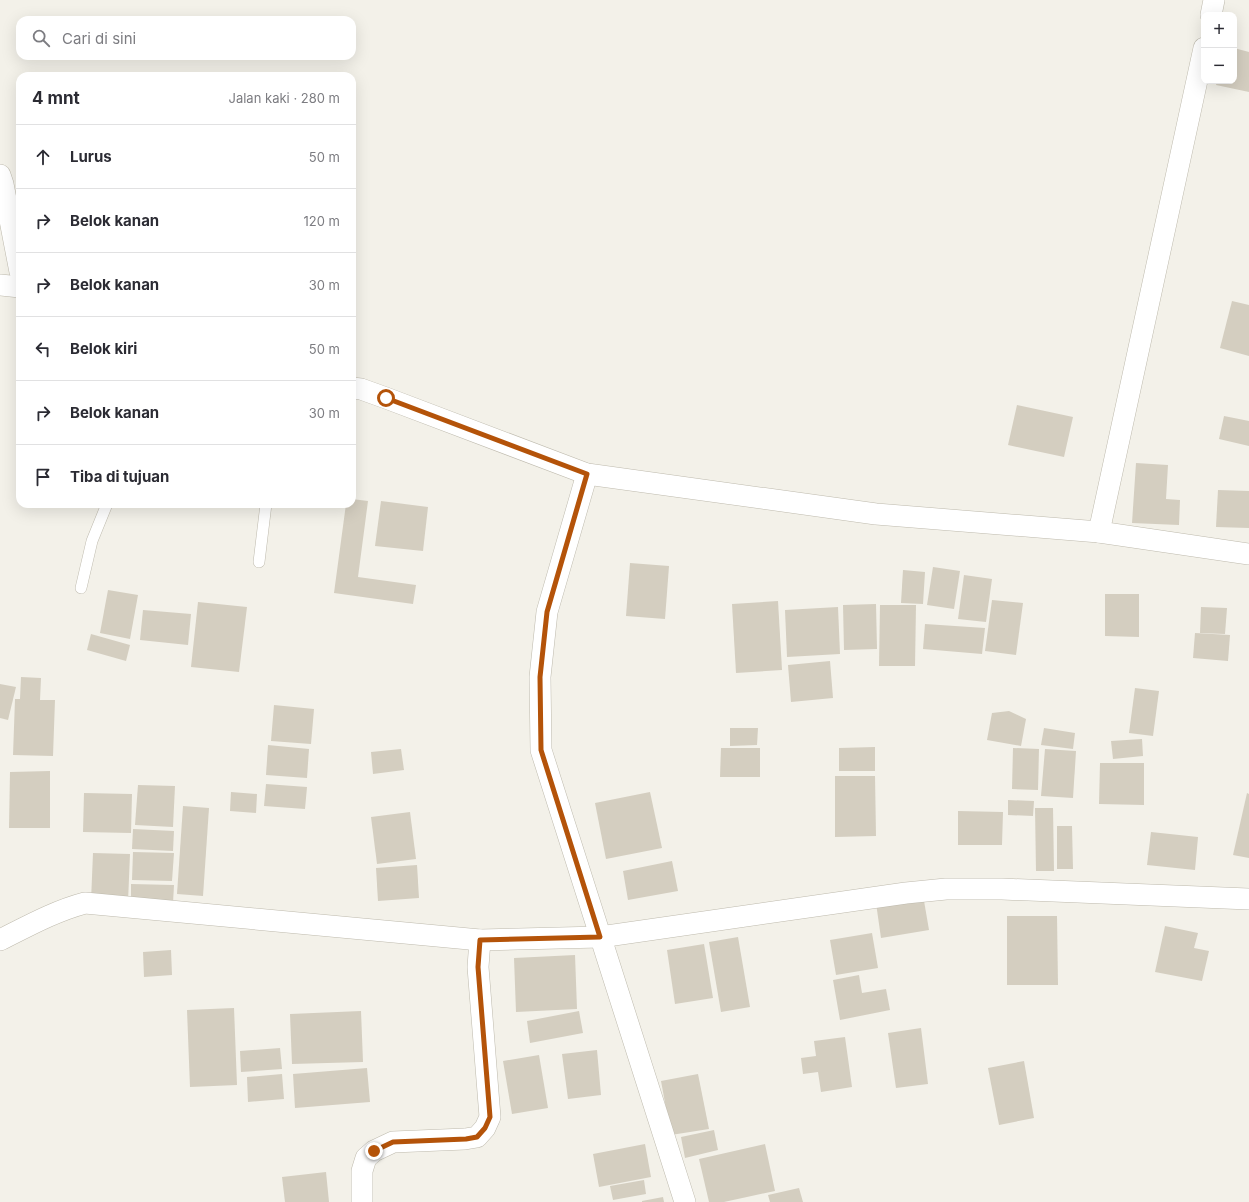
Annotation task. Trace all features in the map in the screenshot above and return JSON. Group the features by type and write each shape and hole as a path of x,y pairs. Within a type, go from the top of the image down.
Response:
{"street":[{"path":"1212,12 1214,0"},
{"path":"1098,532 1201,62"},
{"path":"0,175 4,184 16,250"},
{"path":"0,285 16,287"},
{"path":"356,388 380,396 587,474 876,514 1098,532 1249,554"},
{"path":"587,474 547,612 540,677 541,750 685,1202"},
{"path":"0,940 54,913 85,903 480,940 600,937 906,893 946,889 1002,889 1249,899"},
{"path":"362,1202 362,1171 366,1158 374,1151 393,1142 466,1139 477,1137 485,1128 490,1117 478,967 480,940"}],"lane":[{"path":"81,588 92,541 105,508"},
{"path":"259,562 266,508"}],"building":[{"path":"1237,49 1249,52 1249,92 1216,85 1237,84"},
{"path":"1232,301 1249,305 1249,356 1220,348"},
{"path":"1017,405 1073,417 1064,457 1008,445"},
{"path":"1224,416 1249,421 1249,446 1219,439"},
{"path":"1136,463 1168,465 1166,499 1180,500 1179,525 1132,523"},
{"path":"1218,490 1249,491 1249,528 1216,527"},
{"path":"356,500 368,501 358,577 416,585 413,604 334,593 345,508 356,508"},
{"path":"381,501 428,507 423,551 375,546"},
{"path":"630,563 669,566 665,619 626,616"},
{"path":"933,567 960,571 954,609 927,605"},
{"path":"903,570 925,572 923,604 901,603"},
{"path":"964,575 992,579 986,622 958,619"},
{"path":"108,590 138,595 130,639 100,633"},
{"path":"1105,594 1139,594 1139,637 1105,636"},
{"path":"992,600 1023,603 1016,655 985,651"},
{"path":"778,601 782,670 736,673 732,604"},
{"path":"198,602 247,607 239,672 191,667"},
{"path":"876,604 877,649 844,650 843,605"},
{"path":"880,605 916,605 915,666 879,666"},
{"path":"838,607 840,654 787,657 785,610"},
{"path":"1201,607 1227,608 1225,634 1200,633"},
{"path":"143,610 191,614 188,645 140,640"},
{"path":"925,624 985,628 982,654 923,649"},
{"path":"1195,633 1230,635 1228,661 1193,658"},
{"path":"91,634 130,645 126,661 87,650"},
{"path":"830,661 833,698 791,702 788,665"},
{"path":"21,677 41,678 40,700 55,700 53,756 13,755 15,699 20,699"},
{"path":"0,684 16,687 8,720 0,718"},
{"path":"1135,688 1159,691 1153,736 1129,733"},
{"path":"274,705 314,709 311,744 271,741"},
{"path":"1009,711 1026,719 1021,746 987,740 992,713"},
{"path":"730,728 758,728 757,745 730,746"},
{"path":"1044,728 1075,733 1073,749 1041,745"},
{"path":"1142,739 1143,756 1113,759 1111,741"},
{"path":"268,745 309,749 307,778 266,775"},
{"path":"875,747 875,771 839,771 839,748"},
{"path":"721,748 760,748 760,777 720,777"},
{"path":"1013,748 1039,749 1038,790 1012,789"},
{"path":"401,749 404,770 373,774 371,752"},
{"path":"1045,749 1076,751 1073,798 1041,796"},
{"path":"1100,763 1144,763 1144,805 1099,804"},
{"path":"50,771 50,828 9,828 10,772"},
{"path":"835,776 875,776 876,836 835,837"},
{"path":"266,784 307,787 305,809 264,806"},
{"path":"138,785 175,786 173,827 135,825"},
{"path":"231,792 257,794 256,813 230,811"},
{"path":"650,792 662,848 606,859 595,803"},
{"path":"84,793 132,794 131,833 83,832"},
{"path":"1247,793 1249,794 1249,858 1233,855"},
{"path":"1008,800 1034,801 1033,816 1008,815"},
{"path":"183,806 209,808 203,896 177,894"},
{"path":"1035,808 1053,808 1054,871 1036,871"},
{"path":"958,811 1003,812 1002,845 958,845"},
{"path":"410,812 416,859 377,864 371,817"},
{"path":"1057,826 1072,826 1073,869 1057,869"},
{"path":"133,829 174,831 173,851 132,849"},
{"path":"1151,832 1198,837 1195,870 1147,865"},
{"path":"133,852 174,853 172,881 132,880"},
{"path":"93,853 130,854 128,902 91,901"},
{"path":"672,861 678,891 628,900 623,871"},
{"path":"417,865 419,898 378,901 376,868"},
{"path":"131,884 174,885 173,903 131,902"},
{"path":"923,895 929,930 881,938 876,903"},
{"path":"1007,916 1057,916 1058,985 1007,985"},
{"path":"1165,926 1198,933 1194,948 1209,951 1202,981 1155,972"},
{"path":"872,933 878,968 836,975 830,940"},
{"path":"738,937 750,1007 721,1012 709,942"},
{"path":"704,944 713,998 675,1004 667,950"},
{"path":"171,950 172,975 144,977 143,952"},
{"path":"575,955 577,1009 516,1012 514,958"},
{"path":"859,975 862,993 886,989 890,1010 840,1020 833,980"},
{"path":"234,1008 237,1085 190,1087 187,1010"},
{"path":"361,1011 363,1062 292,1064 290,1014"},
{"path":"579,1011 583,1033 530,1043 527,1021"},
{"path":"921,1028 928,1084 896,1088 888,1033"},
{"path":"845,1037 852,1087 821,1092 818,1072 803,1074 801,1058 816,1056 814,1041"},
{"path":"280,1048 282,1069 241,1072 240,1051"},
{"path":"597,1050 601,1095 568,1099 562,1054"},
{"path":"539,1055 548,1108 512,1114 503,1061"},
{"path":"1024,1061 1034,1118 999,1125 988,1068"},
{"path":"367,1068 370,1102 295,1108 293,1074"},
{"path":"282,1074 284,1099 248,1102 247,1077"},
{"path":"698,1074 709,1129 671,1135 661,1081"},
{"path":"714,1130 718,1150 685,1158 681,1137"},
{"path":"645,1144 651,1177 599,1187 593,1154"},
{"path":"765,1144 775,1191 724,1202 709,1202 699,1159"},
{"path":"326,1172 329,1202 285,1202 282,1177"},
{"path":"644,1180 646,1194 613,1200 610,1186"},
{"path":"799,1188 803,1202 770,1202 768,1195"},
{"path":"663,1197 664,1202 642,1202 642,1201"}],"route":[{"path":"374,1151 393,1142 436,1139 466,1139 477,1137 485,1128 490,1117 478,967 480,940 600,937 541,750 540,677 547,612 587,474 386,398"}]}
